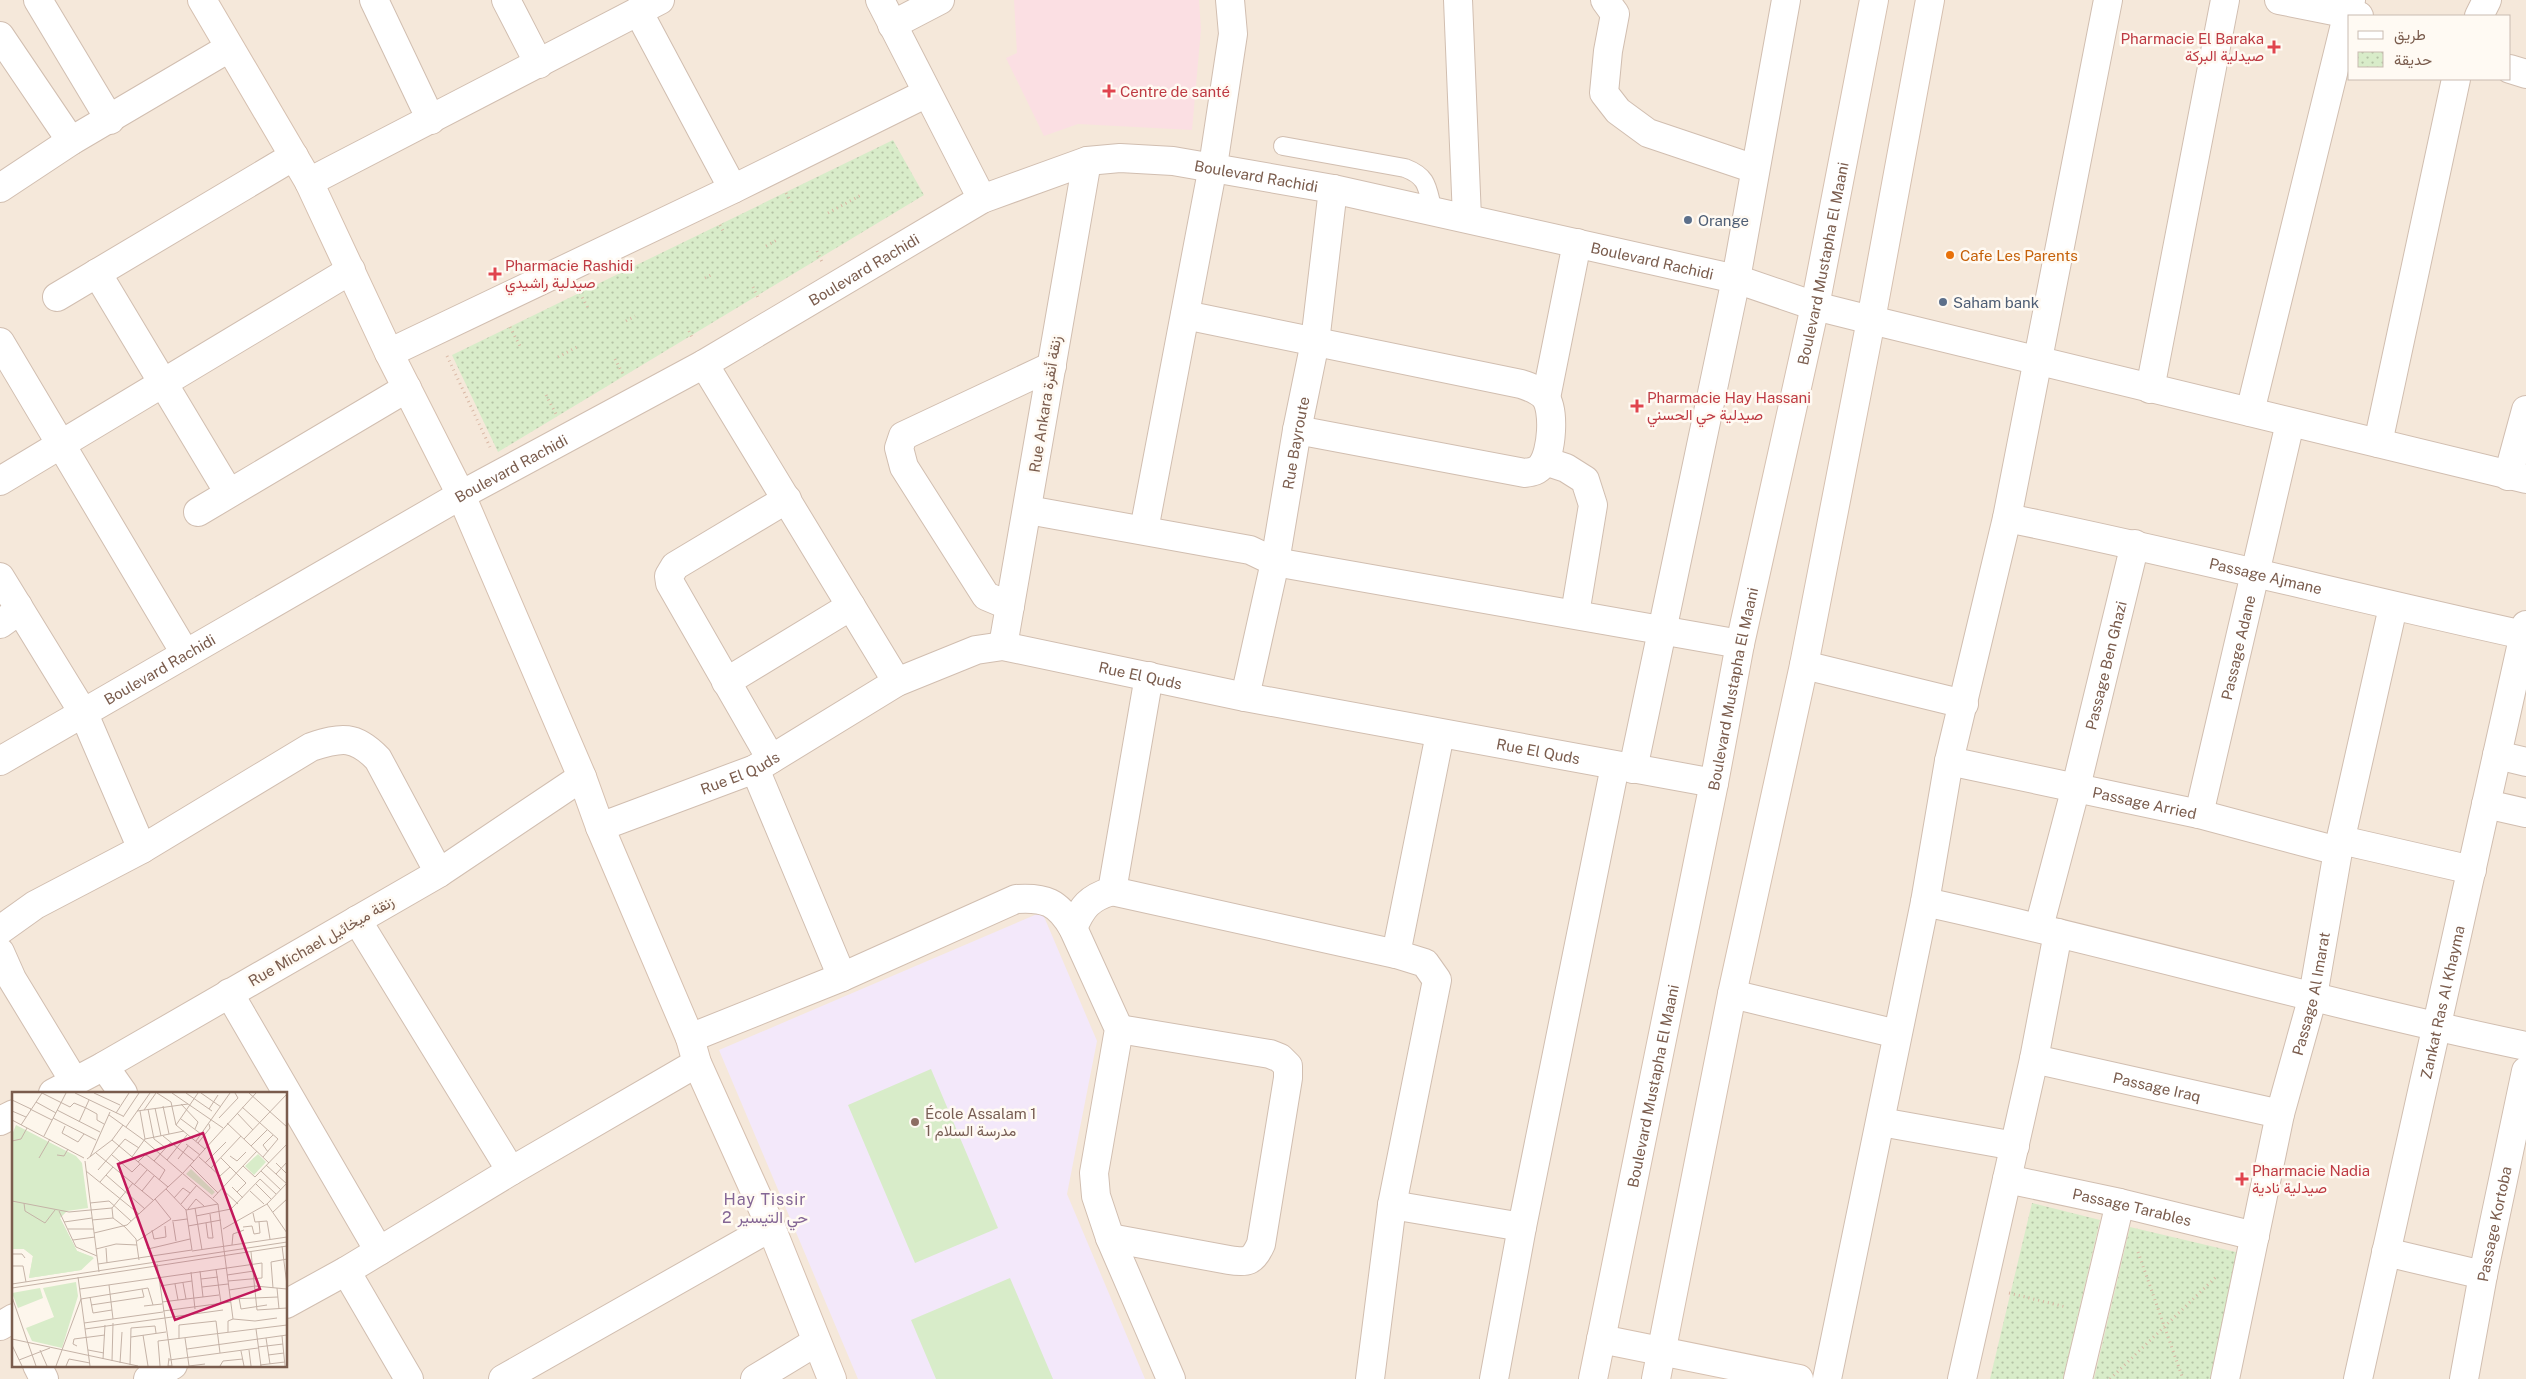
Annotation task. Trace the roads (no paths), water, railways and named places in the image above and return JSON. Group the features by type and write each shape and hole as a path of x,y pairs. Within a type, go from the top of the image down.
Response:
{"street":[{"path":"38,0 110,120"},
{"path":"202,0 309,182 389,353 461,495 582,776 600,827 771,1227 832,1379"},
{"path":"374,0 431,120"},
{"path":"506,0 539,64"},
{"path":"880,0 982,199"},
{"path":"892,26 940,0"},
{"path":"1144,530 1213,166 1233,34 1230,0"},
{"path":"1458,0 1467,218"},
{"path":"1605,0 1614,14 1604,93 1618,111 1648,133 1756,169"},
{"path":"1494,1379 1522,1227 1624,767 1662,629 1736,279 1786,0"},
{"name":"Boulevard Mustapha El Maani","path":"1593,1379 1714,784 1740,644 1815,306 1874,0"},
{"path":"1656,1379 1732,994 1804,665 1872,320 1930,0"},
{"path":"1827,1379 1925,902 1949,761 2007,518 2108,0"},
{"path":"2150,389 2225,0"},
{"path":"2279,0 2352,10"},
{"path":"2480,15 2487,0"},
{"path":"309,182 539,64 649,5 733,189"},
{"path":"2250,412 2348,26"},
{"path":"0,36 70,141"},
{"path":"0,188 70,141 110,120 229,48"},
{"path":"2511,69 2526,74"},
{"path":"2378,443 2456,80"},
{"path":"389,353 733,189 927,93"},
{"path":"57,297 294,156"},
{"name":"Boulevard Rachidi","path":"0,761 461,495 699,352 982,199 1087,161 1120,158 1213,166 1333,189 1467,218 1736,279 1815,306 2517,478"},
{"name":"Rue Ankara زنقة أنقرة","path":"1003,646 1087,161"},
{"name":"Rue Bayroute","path":"1245,696 1276,562 1297,430 1315,342 1333,189"},
{"path":"1546,398 1577,243"},
{"path":"0,481 351,270"},
{"path":"97,273 229,493"},
{"path":"1185,315 1521,384 1538,390 1546,398 1551,412 1549,448 1545,461 1536,471 1525,473 1297,430"},
{"path":"0,342 185,653"},
{"path":"699,352 897,682"},
{"path":"1010,606 986,596 973,578 904,467 899,448 903,436 1052,366"},
{"path":"198,512 407,388"},
{"path":"2517,478 2526,410"},
{"name":"Passage Adane","path":"2199,814 2290,422"},
{"path":"1545,461 1566,468 1585,480 1593,505 1575,614"},
{"path":"787,499 675,566 669,576 670,583 726,682 763,764 842,977"},
{"path":"1028,510 1250,550 1276,562 1740,644"},
{"name":"Passage Ajmane","path":"2007,518 2134,544 2256,572 2393,607 2525,630"},
{"name":"Passage Ben Ghazi","path":"1962,1379 2034,1059 2048,930 2076,787 2134,544"},
{"path":"0,577 9,615 84,714 142,848"},
{"path":"726,682 851,606"},
{"name":"Passage Al Imarat","path":"2225,1379 2280,1114 2313,996 2340,845 2393,607"},
{"name":"Zankat Ras Al Khayma","path":"2358,1379 2525,630"},
{"name":"Rue El Quds","path":"600,827 763,764 897,682 976,650 1003,646 1440,734 1714,784"},
{"path":"1804,665 1964,704"},
{"path":"1112,891 1149,676"},
{"path":"1396,954 1440,734"},
{"path":"0,930 35,905 142,848 311,747 330,741 356,741 368,748 378,759 438,873"},
{"path":"2497,755 2526,762"},
{"name":"Passage Arried","path":"1949,761 2340,845 2472,870"},
{"name":"Rue Michael زنقة ميخائيل","path":"64,1087 104,1066 438,873 582,776"},
{"path":"2486,804 2526,813"},
{"path":"1073,928 1081,911 1096,896 1112,891 1396,954 1426,963 1437,980 1392,1205 1370,1379"},
{"path":"288,1303 346,1271 511,1171 694,1050 842,977 1016,899 1038,898 1055,905 1073,928 1119,1029 1094,1173 1096,1196 1110,1238 1175,1378"},
{"path":"1925,902 2048,930 2437,1027 2526,1046"},
{"path":"357,920 511,1171"},
{"path":"0,952 64,1087"},
{"path":"229,993 287,1092"},
{"path":"1732,994 1897,1034"},
{"path":"1110,1238 1244,1262 1256,1256 1261,1244 1288,1078 1288,1066 1280,1058 1270,1054 1119,1029"},
{"name":"Passage Iraq","path":"2034,1059 2280,1114"},
{"path":"104,1066 122,1092"},
{"name":"Passage Kortoba","path":"2464,1379 2483,1275 2526,1071"},
{"path":"288,1094 379,1251"},
{"path":"0,1121 12,1115"},
{"path":"1881,1122 2015,1146"},
{"name":"Passage Tarables","path":"2007,1179 2120,1203 2255,1236"},
{"path":"2078,1379 2120,1203"},
{"path":"1392,1205 1522,1227"},
{"path":"503,1379 771,1227"},
{"path":"2386,1252 2483,1275"},
{"path":"346,1271 409,1379"},
{"path":"1601,1339 1800,1379"},
{"path":"754,1379 816,1342"},
{"path":"38,1366 44,1379"},
{"path":"148,1379 171,1366"}],"lane":[{"path":"1283,146 1405,168 1417,172 1425,179 1433,211"}],"place":[{"name":"Pharmacie El Baraka صيدلية البركة","path":"2274,47"},
{"name":"Centre de santé","path":"1109,91"},
{"name":"Orange","path":"1688,220"},
{"name":"Cafe Les Parents","path":"1950,255"},
{"name":"Pharmacie Rashidi صيدلية راشيدي","path":"495,274"},
{"name":"Saham bank","path":"1943,302"},
{"name":"Pharmacie Hay Hassani صيدلية حي الحسني","path":"1637,406"},
{"name":"École Assalam 1 مدرسة السلام 1","path":"915,1122"},
{"name":"Pharmacie Nadia صيدلية نادية","path":"2242,1179"}],"district":[{"name":"Hay Tissir 2 حي التيسير","path":"765,1208"}]}
